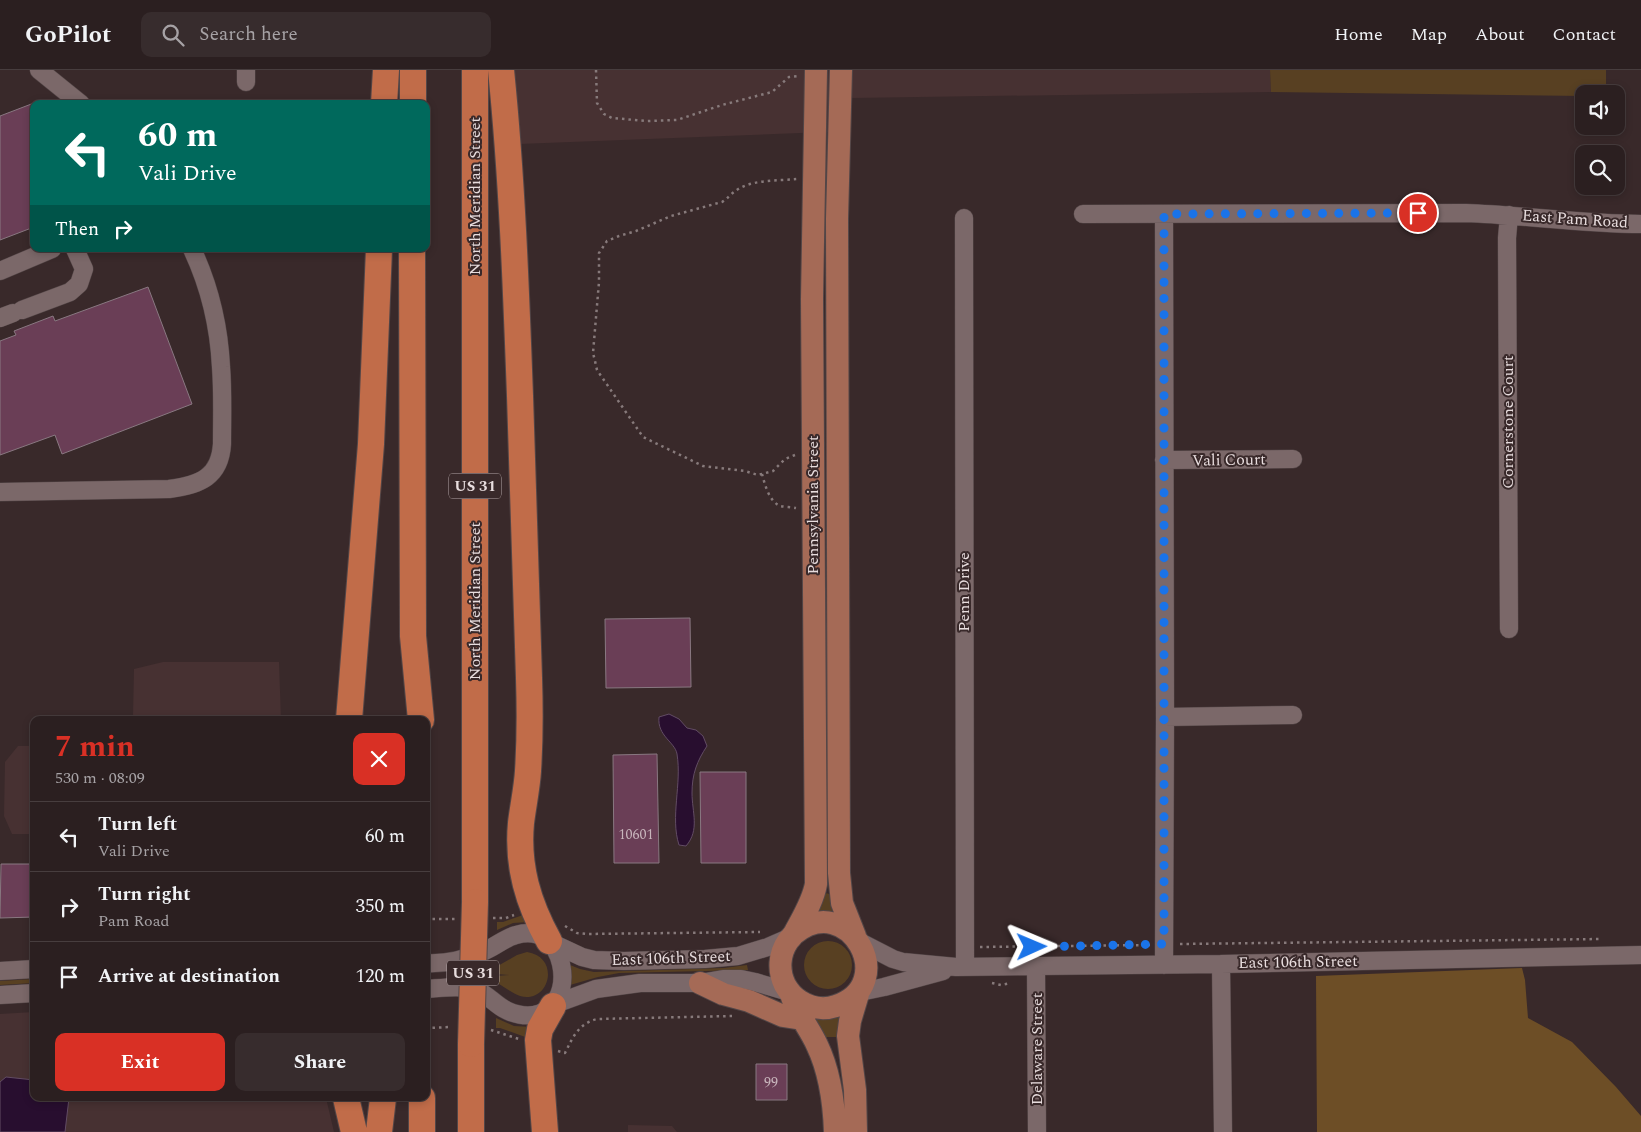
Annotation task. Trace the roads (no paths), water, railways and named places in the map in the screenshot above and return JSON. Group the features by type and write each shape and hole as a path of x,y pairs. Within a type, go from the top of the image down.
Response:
{"highway":[{"path":"384,100 386,70"},
{"path":"412,100 413,70"},
{"name":"North Meridian Street","path":"471,1132 471,1044 475,902 475,70"},
{"path":"501,70 510,168 516,281 529,687 528,770 521,822 520,856 522,873 530,901 554,936"},
{"path":"349,716 371,444 379,252"},
{"path":"406,716 413,636 412,252"},
{"path":"413,636 421,716"},
{"path":"545,1132 538,1040 540,1029 554,1005"},
{"path":"347,1101 354,1132"},
{"path":"422,1101 422,1132"}],"main road":[{"name":"Pennsylvania Street","path":"841,70 837,219 839,873 842,903 857,938"},
{"name":"Pennsylvania Street","path":"792,936 812,900 816,884 812,289 808,73"},
{"path":"835,1132 832,1100 824,1062 818,1045 795,1008 782,976 780,962 784,948 792,936 806,926 822,922 845,928 857,938 865,955 866,972 850,1021 848,1036 855,1090 856,1132"},
{"path":"700,983 723,994 749,1001 783,1016 802,1019"},
{"path":"790,993 805,1004 824,1008 842,1004 859,993"}],"street":[{"path":"39,70 76,100"},
{"name":"East Pam Road","path":"1083,214 1466,213 1585,222 1641,224"},
{"path":"1164,214 1164,965"},
{"name":"Cornerstone Court","path":"1509,215 1507,238 1509,629"},
{"name":"Penn Drive","path":"960,966 964,218"},
{"path":"0,270 45,252"},
{"path":"12,314 70,292 79,284 84,269 76,252"},
{"path":"0,492 169,490 202,481 214,470 221,456 222,444 222,369 212,308 204,279 193,252"},
{"name":"Vali Court","path":"1164,460 1293,459"},
{"path":"1165,717 1293,715"},
{"name":"East 106th Street","path":"430,963 438,964 470,957 484,952 516,935 554,936 582,957 594,960 624,961 705,959 738,956 768,947 792,936"},
{"path":"554,936 562,975 562,987 554,1005"},
{"name":"East 106th Street","path":"857,938 893,959 903,962 960,966 1164,965 1641,955"},
{"path":"1221,964 1223,1132"},
{"name":"East 106th Street","path":"859,993 960,966"},
{"name":"Delaware Street","path":"1036,966 1037,1132"},
{"path":"0,972 30,969"},
{"name":"East 106th Street","path":"430,989 468,988 478,991 500,1006 520,1015 533,1015 596,989 632,984 700,983 724,979 740,979 790,993"},
{"path":"0,995 30,993"}]}
